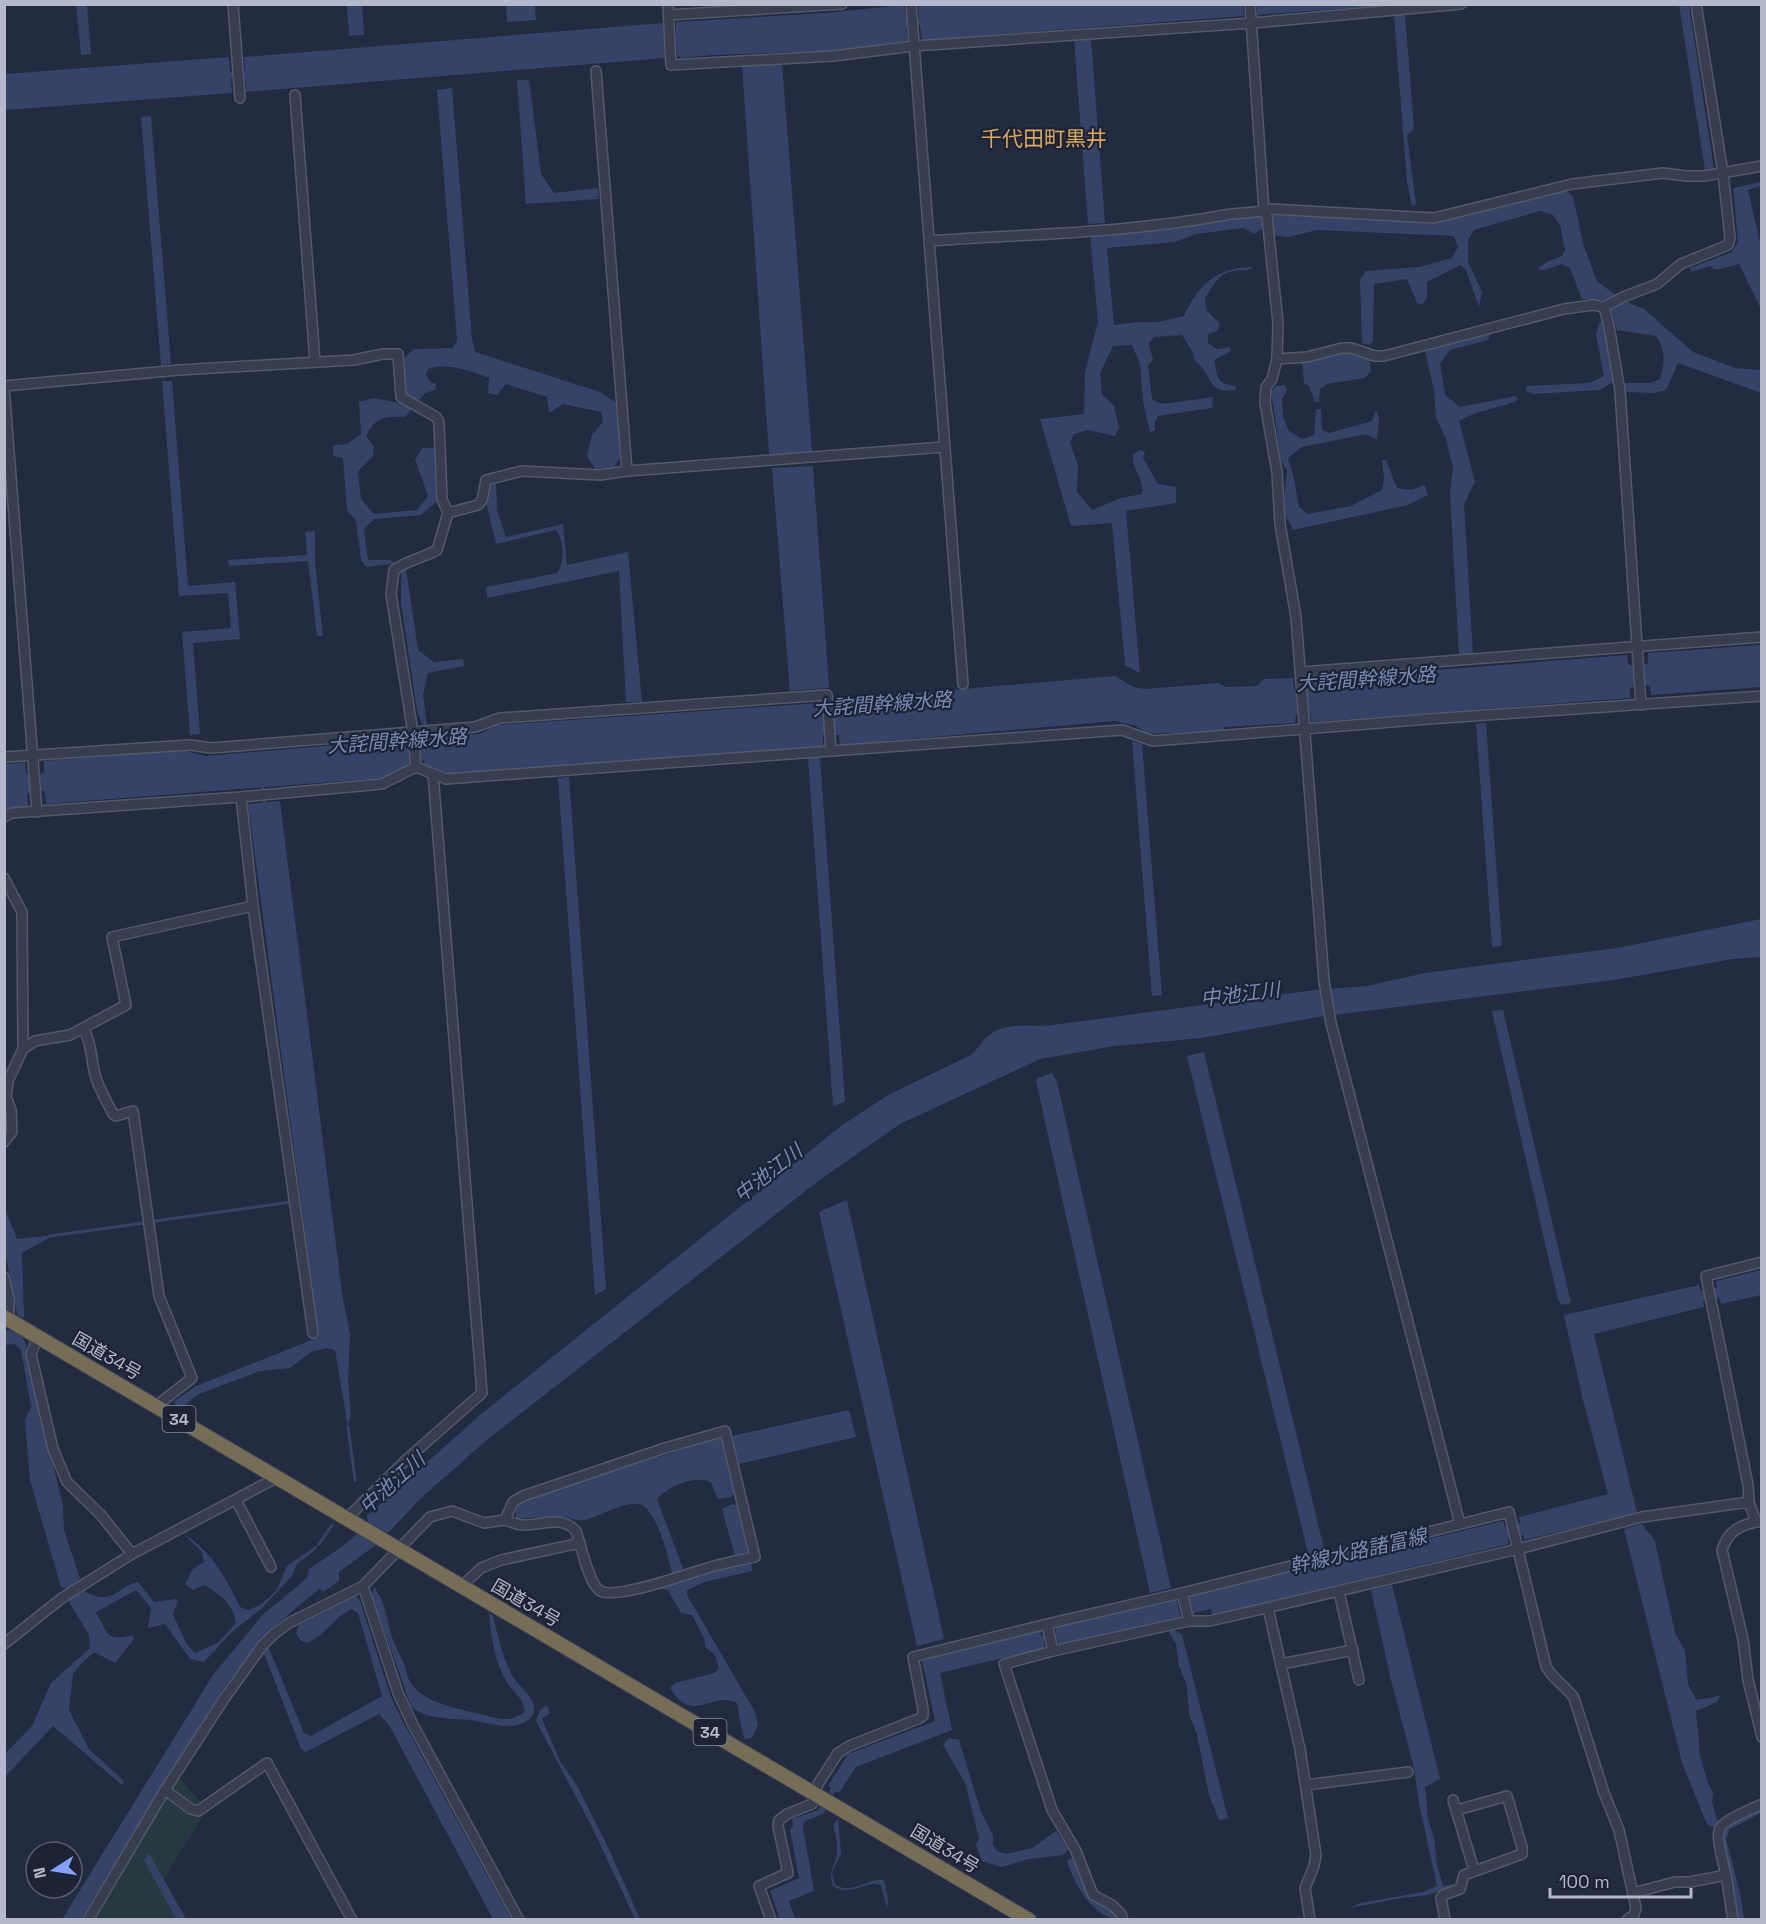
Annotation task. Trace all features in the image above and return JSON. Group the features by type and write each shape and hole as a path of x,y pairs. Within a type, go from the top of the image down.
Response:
{"highway":[{"name":"国道34号","path":"7,1318 1029,1920"}],"street":[{"path":"233,4 240,99"},
{"path":"668,4 671,65 762,58 833,56 914,46 1252,22 1461,4"},
{"path":"668,15 842,4"},
{"path":"911,4 963,684"},
{"path":"1250,4 1265,214 1278,323 1277,358 1272,379 1266,387 1265,403 1277,472 1280,524 1296,617 1324,981 1331,1023 1460,1524"},
{"path":"1277,358 1306,357 1342,348 1352,348 1375,356 1384,356 1564,309 1593,305 1604,306 1657,284 1681,264 1728,245 1730,238 1723,173 1696,4"},
{"path":"596,71 627,471"},
{"path":"295,95 315,362"},
{"path":"929,241 1158,226 1233,213 1265,214 1270,209 1434,218 1572,184 1663,173 1686,176 1723,173 1761,166"},
{"path":"1604,306 1610,326 1620,391 1641,705"},
{"path":"37,812 4,387 179,370 354,360 383,354 398,354 400,397 436,417 439,422 442,499 448,513 437,550 406,561 394,570 391,594 414,737 416,766"},
{"path":"448,513 478,505 482,500 486,480 522,471 600,475 944,447"},
{"path":"1301,672 1761,637"},
{"path":"4,756 190,745 211,748 414,737 476,727 500,718 827,695 831,752"},
{"path":"416,766 446,779 1122,730 1153,741 1761,696"},
{"path":"4,817 12,813 241,797 382,784 416,766"},
{"path":"351,1520 406,1460 482,1393 433,774"},
{"path":"241,797 253,906 313,1333"},
{"path":"4,878 22,912 23,1049 8,1081 6,1097 11,1110 12,1132 4,1142"},
{"path":"23,1049 35,1041 70,1035 126,1005 112,937 253,906"},
{"path":"84,1029 92,1051 94,1073 113,1114 116,1116 133,1111 159,1296 192,1378 156,1406"},
{"path":"1761,1263 1706,1275 1748,1485 1749,1502 1759,1521 1734,1530 1725,1539 1722,1550 1743,1638 1748,1680 1761,1737"},
{"path":"4,1277 9,1300 7,1318"},
{"path":"38,1337 31,1354 53,1449 67,1482 101,1515 132,1554"},
{"path":"88,1920 165,1790 224,1699 262,1646 289,1623 363,1586 394,1546 430,1517 452,1511 484,1523 505,1520 525,1525 562,1521 570,1524 576,1530 592,1579 598,1590 606,1593 625,1592 717,1565 755,1557 724,1431 665,1448 523,1496 513,1502 505,1520"},
{"path":"4,1644 62,1598 132,1554 278,1477"},
{"path":"236,1500 271,1567"},
{"path":"1123,1920 1121,1914 1112,1905 1093,1895 1076,1851 1052,1810 1004,1664 1052,1648 1171,1626 1188,1616 1210,1622 1518,1549 1642,1517 1749,1502"},
{"path":"771,1920 759,1886 788,1874 778,1826 779,1820 787,1814 812,1804 818,1784 838,1754 849,1746 923,1716 913,1657 1048,1628 1161,1598 1183,1597 1509,1512 1548,1672 1570,1691 1574,1698 1604,1793 1619,1830 1636,1908 1634,1915 1628,1920"},
{"path":"462,1586 482,1568 501,1560 580,1543"},
{"path":"363,1586 398,1693 413,1725 519,1920"},
{"path":"1339,1592 1359,1680"},
{"path":"1183,1597 1188,1616"},
{"path":"1268,1608 1300,1749 1316,1855 1305,1888 1310,1920"},
{"path":"1048,1628 1052,1648"},
{"path":"1281,1664 1353,1650"},
{"path":"165,1790 191,1809 198,1811 267,1763 352,1920"},
{"path":"1306,1785 1408,1772"},
{"path":"1445,1920 1441,1898 1443,1895 1460,1889 1464,1875 1522,1854 1507,1796 1457,1810"},
{"path":"1453,1800 1474,1870"},
{"path":"1733,1920 1718,1837 1722,1825 1761,1804"},
{"path":"1633,1893 1675,1882 1689,1882 1726,1875"}],"shaded area":[{"path":"174,1773 207,1809 159,1887 176,1919 83,1920"}],"water":[{"path":"918,4 1243,5 1244,16 922,40 920,25 906,27 907,41 828,51 682,58 677,55 676,43 664,44 665,58 246,92 245,77 231,78 232,93 5,110 5,74 229,57 230,72 245,71 244,57 663,23 664,37 676,36 676,22 825,13 904,5 906,20 919,19"},
{"path":"1257,4 1390,4 1390,5 1257,15"},
{"path":"76,5 87,5 91,54 81,55"},
{"path":"347,5 362,5 364,35 349,36"},
{"path":"506,5 535,5 536,20 507,22"},
{"path":"1679,5 1689,5 1714,169 1705,170"},
{"path":"1405,14 1414,129 1407,135 1416,205 1412,206 1407,182 1394,15"},
{"path":"1091,38 1105,223 1088,224 1074,39"},
{"path":"782,63 812,452 769,454 742,66"},
{"path":"517,80 529,80 541,174 554,193 598,188 599,199 526,204"},
{"path":"452,88 472,339 475,352 600,392 616,403 621,457 614,467 595,469 587,456 592,435 603,422 601,412 563,404 549,413 547,397 506,384 497,395 488,393 489,378 450,367 428,369 426,375 430,382 436,384 435,390 425,393 405,417 381,419 373,425 366,436 374,447 373,456 358,471 361,499 374,514 417,510 428,496 415,460 422,448 434,448 437,501 421,515 374,519 364,529 368,560 390,560 406,568 418,650 434,662 463,659 464,666 428,673 423,695 427,726 423,726 417,711 401,603 401,570 391,564 366,567 361,560 356,521 347,510 343,458 333,456 334,445 347,444 361,434 359,402 373,398 401,403 406,392 404,358 414,349 453,348 457,340 437,90"},
{"path":"151,116 171,364 161,365 141,117"},
{"path":"1761,182 1761,186 1748,190 1761,247 1761,309 1739,264 1716,270 1710,266 1691,272 1690,268 1732,252 1738,242 1733,188"},
{"path":"1566,190 1573,197 1584,247 1597,281 1622,300 1644,309 1693,352 1735,368 1761,370 1761,393 1678,363 1666,390 1654,393 1627,392 1624,383 1651,383 1660,379 1664,357 1662,346 1656,336 1617,330 1610,305 1603,300 1582,299 1570,268 1562,264 1544,270 1537,269 1562,256 1565,250 1560,225 1553,215 1540,211 1474,230 1468,240 1468,262 1482,292 1479,307 1466,270 1460,265 1427,282 1427,298 1422,305 1417,303 1407,279 1374,284 1373,341 1369,345 1362,343 1360,279 1366,271 1419,267 1452,258 1458,247 1454,236 1317,230 1288,237 1271,235 1265,227 1254,234 1244,228 1196,234 1175,242 1107,248 1114,325 1158,322 1184,316 1203,286 1219,274 1229,270 1253,267 1224,274 1216,281 1205,298 1207,311 1220,324 1217,331 1208,334 1208,343 1217,349 1230,347 1231,351 1214,360 1217,375 1221,381 1236,386 1235,390 1225,391 1214,387 1195,361 1182,335 1154,337 1149,344 1153,360 1148,365 1152,400 1163,404 1213,397 1212,408 1158,416 1155,421 1155,430 1150,432 1143,402 1140,364 1132,345 1113,346 1100,373 1102,394 1114,406 1119,428 1115,436 1088,430 1074,434 1070,442 1078,466 1077,492 1092,510 1121,498 1142,494 1141,482 1133,461 1133,455 1140,450 1145,452 1143,458 1158,484 1176,487 1176,503 1126,511 1140,673 1125,665 1112,523 1071,526 1040,419 1084,414 1085,372 1098,322 1090,235 1232,217 1255,218 1260,215 1265,218 1275,215 1387,221 1445,220"},
{"path":"1604,320 1613,382 1600,390 1534,394 1526,391 1526,386 1589,383 1604,376 1596,335 1599,323"},
{"path":"1490,334 1488,340 1450,350 1440,363 1445,395 1460,407 1516,396 1518,400 1459,421 1475,482 1464,504 1473,655 1459,656 1450,493 1453,468 1446,439 1436,417 1434,390 1425,351"},
{"path":"1343,351 1369,356 1371,371 1365,378 1327,384 1320,389 1319,402 1315,402 1309,386 1304,383 1302,362"},
{"path":"162,381 172,381 188,586 235,582 240,639 193,643 200,734 190,735 182,632 231,628 228,593 179,596"},
{"path":"1285,385 1287,390 1282,399 1283,417 1289,431 1302,439 1314,435 1316,409 1321,409 1322,430 1329,433 1372,421 1376,410 1379,419 1377,440 1366,434 1302,447 1288,458 1299,507 1308,514 1351,506 1382,490 1384,479 1382,460 1386,460 1397,488 1411,490 1425,485 1428,495 1408,505 1293,530 1283,510 1287,471 1281,460 1271,391 1276,386"},
{"path":"813,466 829,688 790,691 772,468"},
{"path":"496,481 497,510 506,537 563,524 567,565 628,552 642,702 626,702 619,571 487,598 486,587 557,573 562,557 561,539 556,530 496,544 486,502 489,483"},
{"path":"315,531 315,563 323,636 317,636 308,561 229,566 228,560 307,555 305,532"},
{"name":"大詫間幹線水路","path":"1761,645 1761,687 1651,695 1650,686 1642,685 1630,689 1630,698 1311,722 1310,713 1296,714 1295,723 1224,727 1224,731 1148,734 1136,726 1115,721 840,745 839,735 823,735 823,746 451,775 425,766 424,760 410,761 410,764 382,778 46,804 45,792 40,790 40,774 44,773 44,761 182,750 205,756 407,739 408,744 423,744 425,738 480,734 497,725 820,703 821,711 837,710 837,700 1115,676 1133,687 1145,689 1219,683 1225,687 1257,686 1264,679 1293,678 1294,690 1308,689 1308,680 1627,655 1628,664 1632,666 1648,664 1648,653"},
{"path":"1486,723 1502,946 1492,947 1476,724"},
{"path":"1132,741 1142,744 1162,995 1152,996"},
{"path":"820,757 845,1102 833,1106 808,758"},
{"path":"25,762 26,773 30,775 31,791 27,794 28,806 5,809 5,764"},
{"path":"569,777 606,1289 595,1295 558,778"},
{"path":"280,801 342,1293 350,1334 348,1379 351,1413 348,1427 335,1350 327,1348 311,1352 290,1368 261,1371 197,1395 182,1408 173,1402 196,1386 319,1337 248,804"},
{"path":"1761,919 1761,957 1733,959 1614,980 1318,1017 1202,1038 1115,1046 1040,1059 900,1124 821,1179 488,1439 421,1498 388,1533 368,1524 367,1516 480,1415 841,1126 888,1095 971,1055 986,1038 998,1030 1018,1026 1045,1026 1316,990 1367,986 1425,973 1617,948"},
{"path":"1503,1010 1571,1303 1562,1305 1558,1300 1492,1011"},
{"path":"1204,1052 1325,1553 1309,1557 1187,1056"},
{"path":"1052,1073 1057,1082 1171,1588 1150,1593 1036,1081"},
{"path":"847,1200 944,1639 917,1646 819,1212"},
{"path":"4,1206 17,1239 54,1235 22,1253 24,1317 17,1314 5,1252"},
{"path":"1761,1270 1761,1295 1721,1304 1719,1298 1703,1301 1704,1307 1594,1334 1637,1513 1524,1540 1523,1535 1508,1538 1509,1544 1212,1615 1211,1609 1193,1613 1189,1597 1503,1521 1505,1527 1520,1523 1519,1517 1608,1494 1583,1400 1564,1315 1699,1285 1701,1291 1717,1288 1716,1281"},
{"path":"11,1330 22,1337 26,1345 26,1354 63,1505 64,1530 80,1578 76,1586 93,1595 103,1597 138,1582 154,1602 175,1599 178,1601 173,1614 186,1643 195,1653 219,1642 236,1623 229,1605 215,1592 204,1585 193,1590 185,1584 193,1569 204,1562 202,1552 183,1533 210,1557 223,1575 240,1607 248,1610 260,1605 276,1591 287,1566 319,1544 297,1564 292,1576 262,1608 232,1632 204,1662 190,1659 165,1624 148,1628 151,1608 136,1590 96,1612 106,1631 113,1637 133,1635 134,1639 115,1663 94,1652 82,1663 73,1674 69,1710 89,1749 124,1781 122,1785 53,1726 5,1777 5,1754 32,1726 51,1683 90,1648 89,1635 69,1602 67,1589 61,1587 30,1480 25,1420 31,1407 21,1350 15,1344 5,1345 4,1331"},
{"path":"849,1410 856,1437 739,1464 732,1436"},
{"path":"720,1437 734,1494 731,1497 718,1499 711,1482 697,1480 675,1486 657,1499 684,1571 672,1574 656,1523 645,1507 639,1504 626,1505 582,1520 566,1517 516,1519 516,1511 520,1502"},
{"path":"732,1504 737,1505 748,1553 735,1556 722,1509"},
{"path":"1642,1524 1655,1541 1675,1633 1685,1651 1688,1684 1696,1700 1720,1696 1717,1702 1696,1711 1700,1756 1713,1793 1712,1802 1717,1820 1726,1826 1761,1808 1761,1813 1730,1829 1726,1838 1744,1919 1737,1919 1722,1834 1724,1828 1716,1823 1713,1827 1707,1824 1682,1763 1624,1529"},
{"path":"358,1533 377,1544 339,1572 339,1581 323,1592 307,1578 309,1569"},
{"path":"751,1562 752,1571 705,1582 687,1590 687,1595 755,1712 758,1725 752,1738 745,1739 737,1703 728,1700 695,1706 687,1705 678,1699 670,1688 675,1683 714,1673 719,1668 715,1655 706,1648 704,1638 692,1615 681,1613 668,1590 659,1589 701,1574"},
{"path":"1392,1585 1440,1779 1425,1787 1428,1819 1434,1838 1437,1865 1443,1886 1454,1884 1454,1887 1428,1895 1350,1908 1360,1903 1423,1892 1437,1886 1419,1804 1414,1768 1371,1590"},
{"path":"374,1587 383,1604 392,1638 408,1678 419,1692 443,1704 497,1718 513,1718 524,1712 521,1700 506,1681 499,1665 492,1639 489,1613 493,1616 513,1677 533,1703 532,1716 521,1724 507,1726 439,1718 423,1714 411,1706 372,1596"},
{"path":"356,1596 360,1601 391,1697 401,1718 511,1919 493,1919 389,1725 379,1714 306,1752 301,1749 263,1651 268,1646 304,1733 311,1736 382,1696 358,1613 352,1609 346,1612 319,1636 307,1643 300,1640 296,1633 299,1625"},
{"path":"1177,1600 1180,1617 1059,1645 1057,1640 1054,1640 1055,1627"},
{"path":"1172,1629 1182,1634 1228,1818 1219,1820 1209,1795 1197,1734 1189,1714 1187,1686 1179,1666 1176,1644 1169,1632"},
{"path":"1040,1631 1041,1636 1044,1635 1044,1648 940,1673 952,1730 856,1767 839,1793 836,1791 833,1795 829,1792 831,1788 828,1786 848,1754 935,1721 922,1661"},
{"path":"547,1705 550,1713 542,1719 560,1761 576,1784 607,1845 640,1919 635,1919 592,1827 536,1721 540,1710"},
{"path":"949,1738 959,1740 981,1812 993,1835 993,1845 997,1851 1007,1854 1032,1848 1056,1831 1068,1850 1063,1855 1029,1859 1002,1867 982,1861 976,1845 979,1838 965,1783 943,1745"},
{"path":"821,1804 827,1808 823,1814 805,1821 803,1827 814,1891 789,1901 795,1919 780,1919 770,1891 799,1878 790,1830 793,1826 792,1819 818,1810"},
{"path":"838,1818 841,1853 832,1873 837,1849 833,1826"},
{"path":"149,1853 186,1919 176,1919 144,1860"},
{"path":"1072,1858 1076,1861 1090,1895 1112,1910 1119,1919 1101,1913 1079,1889 1067,1860"},
{"path":"832,1873 835,1885 842,1888 884,1880 888,1899 887,1909 881,1885 869,1885 852,1890 840,1889 833,1886"}],"waterway":[{"path":"262,783 265,806"},
{"path":"155,1221 291,1202"},
{"path":"50,1236 144,1223"},
{"path":"348,1427 355,1480"},
{"path":"319,1544 332,1525"},
{"name":"中池江川","path":"71,1920 220,1679 267,1622 329,1570"}],"district":[{"name":"千代田町黒井","path":"1044,139"}],"water label":[{"name":"幹線水路諸富線","path":"1358,1551"}]}
